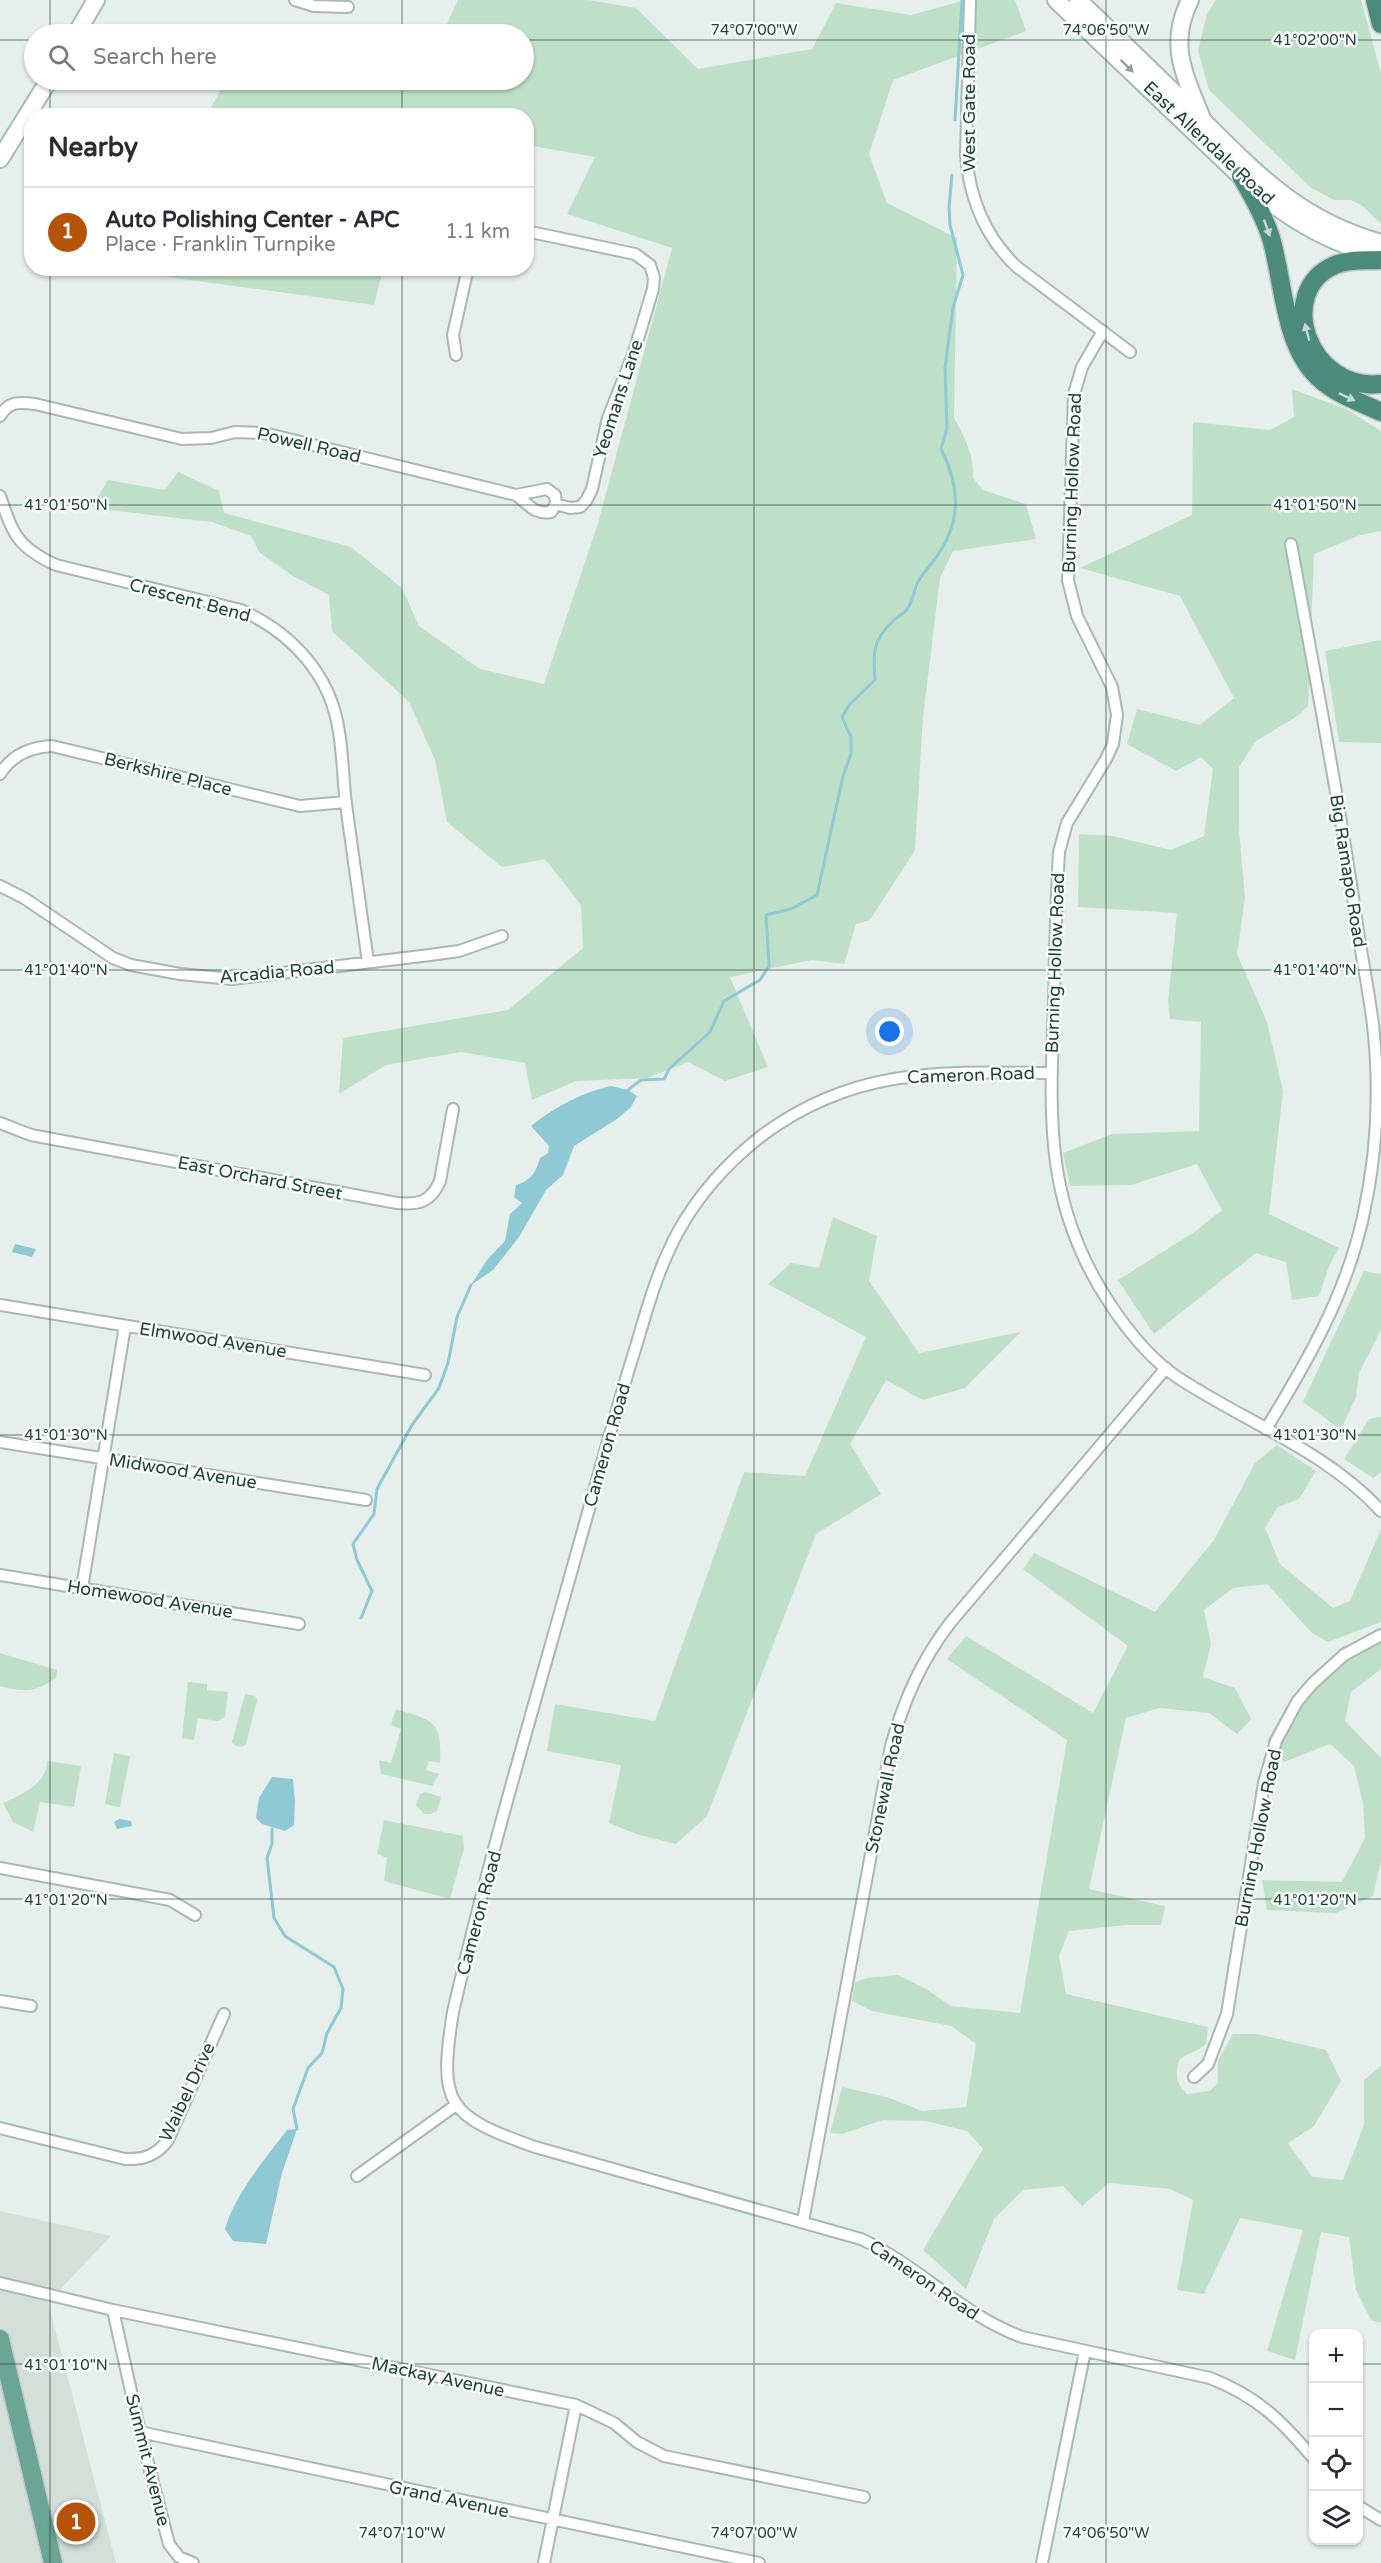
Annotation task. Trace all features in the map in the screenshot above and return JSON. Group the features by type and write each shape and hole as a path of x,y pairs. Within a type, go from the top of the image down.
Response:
{"highway":[{"path":"1375,0 1381,24"},
{"path":"1241,176 1268,230 1292,331 1302,358 1314,374 1328,386 1381,412"},
{"path":"1381,258 1346,262 1325,270 1311,287 1304,316 1312,347 1327,368 1355,383 1381,384"}],"main road":[{"path":"82,24 96,0"},
{"name":"East Allendale Road","path":"1056,0 1241,176 1281,211 1312,230 1381,258"},
{"name":"East Allendale Road","path":"1078,0 1261,178 1289,200 1334,226 1381,243"},
{"path":"1190,0 1180,27 1180,60 1204,122"},
{"path":"32,108 43,90"},
{"path":"0,159 24,120"},
{"path":"0,2339 53,2563"}],"street":[{"path":"295,0 314,6 348,7"},
{"name":"West Gate Road","path":"970,0 966,156 970,187 980,216 991,237 1012,262 1130,352"},
{"name":"Yeomans Lane","path":"534,233 635,254 650,265 654,278 653,289 634,352 608,418 592,489 580,507 570,508 556,504"},
{"path":"456,355 453,335 466,276"},
{"name":"Burning Hollow Road","path":"1103,332 1082,368 1074,394 1068,570 1077,616 1112,687 1116,701 1116,729 1106,759 1071,814 1061,837 1051,1127 1060,1189 1077,1242 1094,1278 1119,1318 1149,1354 1166,1368 1325,1462 1353,1483 1381,1511"},
{"name":"Powell Road","path":"0,416 5,408 15,402 35,404 182,439 204,439 235,432 264,433 516,495 527,502 533,510 542,513 551,512 556,504 555,495 547,489 516,495"},
{"name":"Crescent Bend","path":"0,496 18,541 42,558 56,565 241,610 287,638 315,669 329,694 339,731 346,802 368,962"},
{"name":"Big Ramapo Road","path":"1266,1429 1305,1365 1336,1303 1363,1218 1372,1174 1376,1120 1376,1057 1370,1004 1348,860 1292,544"},
{"name":"Berkshire Place","path":"0,774 16,756 29,750 52,746 300,806 346,802"},
{"name":"Arcadia Road","path":"0,886 24,898 113,958 131,965 206,978 232,979 459,951 502,936"},
{"name":"Cameron Road","path":"1052,1073 919,1074 887,1079 841,1093 789,1118 744,1151 707,1189 679,1229 655,1283 624,1383 462,1974 453,2012 446,2071 447,2083 456,2105 474,2122 536,2147 850,2235 879,2247 984,2320 1001,2329 1022,2337 1210,2378 1231,2386 1268,2409 1285,2424 1309,2453"},
{"name":"East Orchard Street","path":"0,1123 31,1136 397,1203 419,1204 435,1192 440,1181 453,1109"},
{"name":"Elmwood Avenue","path":"0,1305 425,1375"},
{"path":"82,1588 125,1326"},
{"name":"Stonewall Road","path":"803,2222 891,1746 909,1691 934,1644 950,1623 1166,1368"},
{"name":"Midwood Avenue","path":"0,1442 366,1500"},
{"name":"Homewood Avenue","path":"0,1575 299,1624"},
{"name":"Burning Hollow Road","path":"1194,2077 1208,2064 1227,2014 1264,1783 1276,1741 1297,1702 1312,1684 1344,1655 1381,1635"},
{"path":"0,1868 170,1900 195,1915"},
{"path":"0,2001 31,2006"},
{"name":"Waibel Drive","path":"0,2128 125,2159 146,2158 155,2154 168,2140 224,2014"},
{"path":"357,2176 456,2105"},
{"name":"Mackay Avenue","path":"0,2283 112,2310 576,2405 614,2423 637,2442 664,2456 864,2497"},
{"name":"Summit Avenue","path":"112,2310 169,2544 179,2557 193,2563"},
{"path":"1042,2563 1085,2351"},
{"path":"544,2563 576,2405"},
{"name":"Grand Avenue","path":"140,2432 759,2563"},
{"path":"1363,2509 1381,2520"}],"shaded area":[{"path":"0,2211 111,2236 48,2302 116,2563 0,2563"}],"green space":[{"path":"458,0 588,0 636,8 698,69 812,49 836,3 911,15 966,0 1015,0 1026,31 893,80 869,154 887,203 957,238 954,418 971,455 973,478 983,490 1026,504 1036,539 953,551 940,578 923,717 915,850 870,920 856,924 844,964 812,960 730,977 768,1067 725,1081 688,1062 647,1078 576,1081 532,1100 525,1063 461,1052 386,1065 339,1094 343,1038 508,1010 583,948 581,905 545,859 502,867 447,822 435,760 409,702 332,631 329,595 293,576 260,553 251,536 212,522 100,509 96,500 108,480 165,490 178,472 219,491 224,513 351,547 402,588 419,626 480,669 544,684 598,523 672,248 567,214 595,157 534,146 534,108 211,108 221,90 534,90 534,24 447,24"},
{"path":"1216,0 1361,0 1381,73 1381,224 1363,206 1351,200 1334,200 1310,187 1209,90 1198,51 1207,14"},
{"path":"162,276 381,276 374,305"},
{"path":"1292,389 1348,410 1381,431 1381,531 1360,535 1314,554 1308,706 1299,715 1256,741 1239,767 1239,830 1245,898 1237,954 1267,1022 1283,1091 1269,1214 1339,1248 1329,1266 1319,1296 1292,1300 1286,1262 1256,1253 1154,1334 1118,1280 1193,1233 1222,1210 1197,1164 1131,1185 1070,1186 1063,1153 1112,1134 1199,1131 1201,1022 1170,1019 1168,1002 1177,913 1078,907 1079,834 1113,836 1171,850 1204,836 1213,769 1201,757 1176,771 1127,744 1137,709 1200,725 1234,698 1180,596 1080,568 1192,515 1193,422 1270,430 1294,417"},
{"path":"1381,640 1381,743 1339,742 1325,651"},
{"path":"833,1217 877,1236 869,1281 919,1353 1021,1332 965,1388 923,1400 886,1380 850,1444 881,1494 816,1534 707,1816 676,1844 636,1834 609,1823 621,1765 547,1751 555,1704 655,1721 744,1472 805,1476 866,1337 768,1284 791,1263 819,1268"},
{"path":"1364,1271 1381,1274 1381,1330 1359,1373 1356,1397 1341,1430 1303,1402"},
{"path":"1381,1417 1381,1472 1373,1478 1344,1459 1369,1419"},
{"path":"1277,1445 1316,1471 1299,1499 1278,1507 1265,1528 1280,1564 1333,1608 1350,1601 1381,1529 1381,1622 1328,1642 1312,1633 1267,1584 1233,1588 1204,1610 1211,1644 1203,1677 1235,1688 1251,1719 1237,1734 1209,1713 1160,1708 1126,1718 1089,1889 1165,1906 1161,1925 1125,1925 1069,1931 1059,1956 1066,1994 1208,2027 1206,2044 1179,2060 1177,2078 1187,2094 1210,2091 1218,2083 1218,2060 1233,2034 1257,2034 1326,2050 1341,2081 1314,2126 1288,2143 1312,2177 1343,2180 1364,2125 1364,2080 1381,2066 1381,2323 1371,2320 1356,2290 1349,2237 1321,2232 1295,2360 1267,2351 1303,2230 1240,2218 1204,2294 1177,2290 1193,2200 1170,2189 1109,2183 1082,2206 1063,2186 1023,2190 994,2219 966,2289 923,2250 983,2149 967,2131 926,2121 883,2120 842,2134 830,2133 842,2087 887,2097 922,2111 966,2107 976,2044 951,2026 872,2011 852,2001 855,1982 867,1978 898,1975 926,1989 951,2006 1020,2013 1067,1740 947,1659 966,1636 1093,1713 1128,1646 1023,1569 1034,1553 1155,1612 1214,1540 1255,1463"},
{"path":"1381,1640 1381,1669 1351,1692 1345,1721 1381,1758 1381,1861 1373,1896 1336,1913 1267,1910 1262,1880 1342,1882 1365,1838 1363,1803 1354,1766 1330,1744 1284,1762 1267,1741 1292,1697 1343,1646"},
{"path":"0,1653 57,1670 56,1678 29,1690 0,1686"},
{"path":"188,1682 207,1684 207,1690 228,1692 225,1717 218,1721 198,1718 194,1740 182,1738"},
{"path":"245,1694 255,1696 257,1700 246,1744 242,1747 232,1742"},
{"path":"396,1709 427,1720 437,1730 440,1763 429,1761 426,1770 439,1774 432,1786 381,1774 379,1760 391,1763 401,1729 391,1725"},
{"path":"114,1753 130,1756 120,1807 105,1804"},
{"path":"47,1761 81,1766 74,1807 40,1802 33,1832 13,1822 3,1803 32,1788 43,1776"},
{"path":"425,1792 441,1797 437,1811 430,1814 424,1814 416,1805 420,1794"},
{"path":"384,1820 463,1836 464,1848 450,1899 384,1881 387,1858 377,1854"}],"water":[{"path":"611,1086 628,1090 637,1096 631,1107 617,1119 574,1146 563,1175 546,1190 519,1237 493,1270 471,1285 487,1260 505,1241 510,1214 522,1203 514,1197 516,1185 535,1172 540,1158 548,1153 549,1146 531,1126 569,1102 590,1092"},
{"path":"15,1244 36,1249 32,1257 12,1252"},
{"path":"272,1777 293,1779 294,1825 285,1831 262,1824 256,1818 259,1798"},
{"path":"119,1819 131,1821 132,1826 117,1829 114,1822"},
{"path":"297,2129 282,2173 266,2244 233,2241 225,2229 236,2202 287,2130"}],"waterway":[{"path":"955,120 962,0"},
{"path":"628,1090 641,1080 664,1079 669,1069 710,1032 724,1001 760,980 769,966 766,915 791,909 817,895 843,776 851,754 851,737 842,717 850,704 875,680 874,655 881,635 909,606 919,580 948,538 955,512 955,500 951,474 941,449 947,428 945,368 953,307 963,275 950,225 952,175"},
{"path":"361,1618 372,1591 357,1560 353,1544 374,1514 377,1489 412,1425 439,1388 448,1363 457,1317 471,1285"},
{"path":"272,1829 272,1844 267,1858 274,1918 285,1936 334,1967 343,1989 341,2008 327,2033 322,2053 308,2068 293,2109 297,2129"}],"place":[{"name":"Auto Polishing Center - APC","path":"76,2522"}]}
